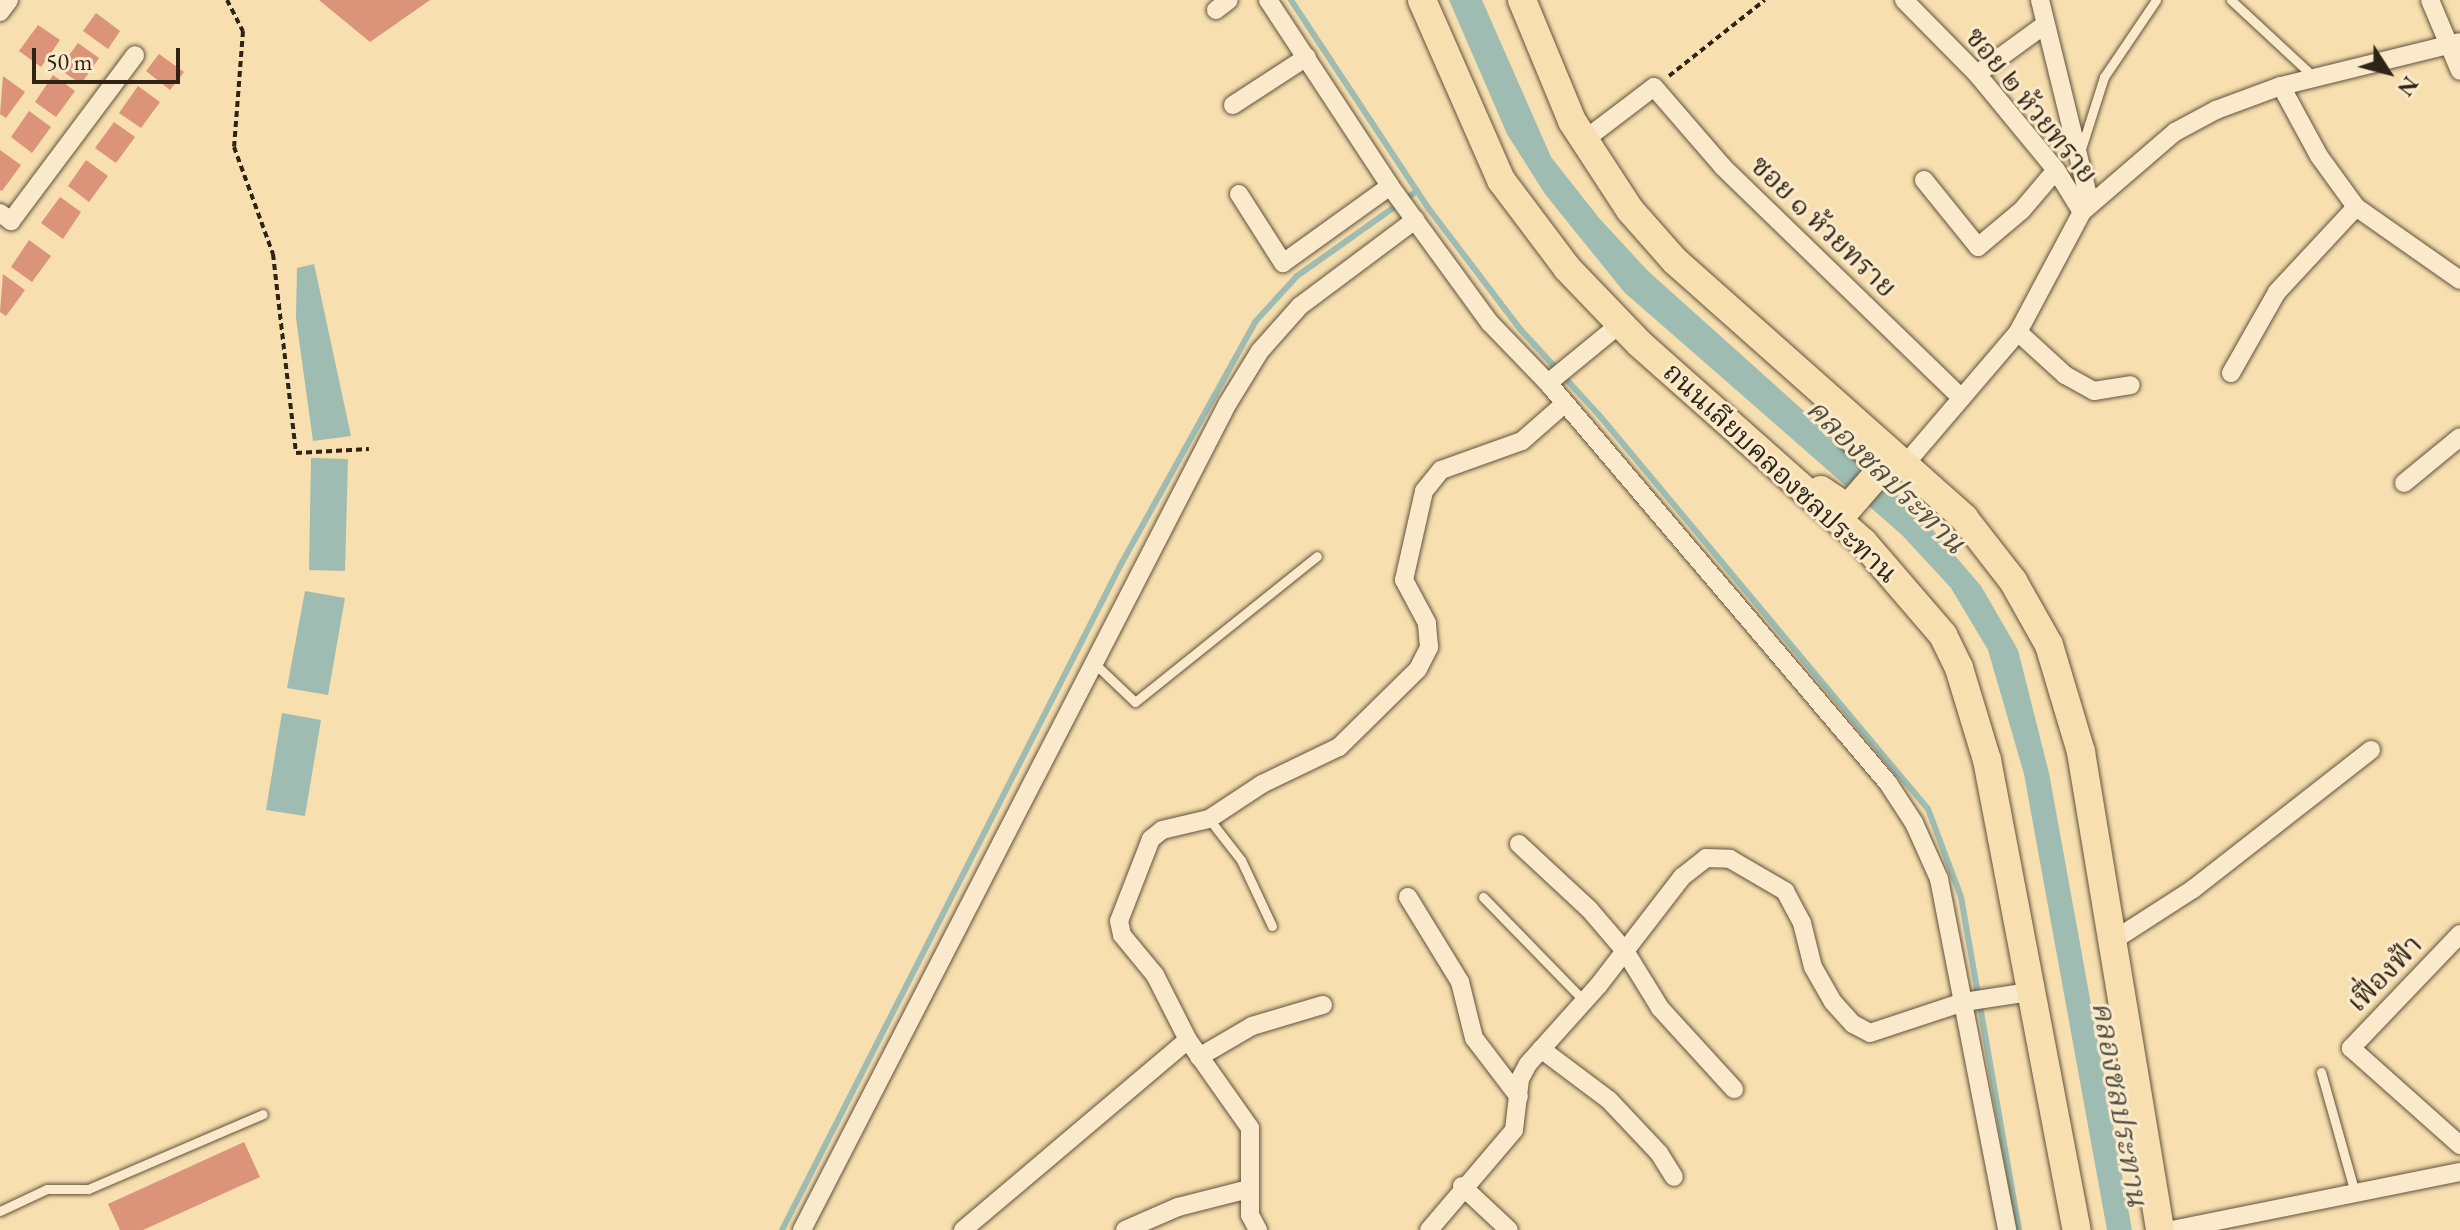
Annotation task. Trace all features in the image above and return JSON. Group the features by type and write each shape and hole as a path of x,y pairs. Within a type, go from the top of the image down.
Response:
{"main road":[{"name":"ถนนเลียบคลองชลประทาน","path":"1422,0 1501,180 1567,268 1620,324 1863,542 1943,635 1963,681 1987,760 2077,1230"},
{"path":"1522,0 1583,141 1630,210 1675,261 1764,338 1893,471 1964,518 2013,581 2049,645 2064,686 2081,752 2160,1230"},
{"path":"1702,395 1840,507 1857,512 1932,597 1943,635"},
{"path":"1857,512 1893,471"}],"street":[{"path":"0,12 9,0"},
{"path":"1268,0 1394,191 1490,323 1551,380 1563,405 1895,793 1939,879 1968,1001 2007,1230"},
{"name":"ซอย ๒ ห้วยทราย","path":"1904,0 1977,74 2086,208"},
{"path":"2040,0 2043,26 2079,158 2086,208"},
{"path":"2430,0 2455,42 2460,71"},
{"path":"1977,74 2043,26"},
{"path":"1893,471 2018,332 2086,208 2175,132 2216,110 2281,86 2455,42"},
{"path":"0,237 6,217 135,55"},
{"path":"1233,105 1307,57"},
{"path":"2281,86 2319,156 2356,207 2455,270"},
{"path":"1583,141 1654,87"},
{"name":"ซอย ๑ ห้วยทราย","path":"1654,87 1723,167 1961,398"},
{"path":"1924,180 1978,247 2022,210 2056,170"},
{"path":"1239,194 1283,263 1394,191"},
{"path":"2231,373 2277,292 2356,207"},
{"path":"802,1230 1228,403 1260,351 1300,306 1415,220"},
{"path":"1551,380 1620,324"},
{"path":"2018,332 2065,375 2094,391 2131,385"},
{"path":"1258,1230 1250,1215 1250,1128 1188,1040 1155,975 1122,935 1119,921 1151,839 1162,830 1209,819 1262,784 1339,747 1418,669 1429,647 1427,623 1404,580 1424,491 1441,470 1522,441 1563,405"},
{"path":"2404,483 2460,437"},
{"path":"2114,940 2193,889 2371,750"},
{"path":"1519,844 1589,909 1625,951 1660,1008 1734,1089"},
{"path":"1429,1230 1462,1186 1514,1130 1520,1079 1541,1049 1625,951 1682,877 1706,858 1730,859 1785,891 1802,923 1813,967 1853,1024 1870,1033 1885,1031 1968,1001 2029,992"},
{"path":"1408,897 1460,982 1474,1038 1519,1097"},
{"name":"เฟื่องฟ้า","path":"2460,934 2351,1048 2460,1145"},
{"path":"1199,1057 1252,1026 1323,1005"},
{"path":"963,1230 1188,1040"},
{"path":"1541,1049 1609,1100 1674,1177"},
{"path":"2172,1230 2460,1172"},
{"path":"1462,1186 1509,1230"},
{"path":"1125,1230 1178,1207 1249,1189"}],"lane":[{"path":"2079,158 2104,77 2156,0"},
{"path":"2231,0 2315,78"},
{"path":"1093,662 1135,702 1317,556"},
{"path":"1209,819 1241,860 1272,926"},
{"path":"1483,897 1584,1001"},
{"path":"2321,1072 2355,1193"},
{"path":"0,1211 47,1189 88,1189 263,1114"}],"path":[{"path":"227,0 243,31 234,147 273,254 296,453 369,449"},
{"path":"1654,87 1765,0"}],"water":[{"path":"1449,0 1482,0 1551,157 1599,218 1648,271 1921,516 1981,586 2018,650 2049,773 2132,1230 2107,1230 2024,774 1988,650 1951,588 1902,535 1624,292 1545,194 1507,134"},
{"path":"314,264 351,436 313,441 296,318 297,268"},
{"path":"311,458 348,459 345,571 309,570"},
{"path":"305,591 345,598 328,695 287,688"},
{"path":"282,713 321,720 305,816 266,810"}],"building":[{"path":"319,0 430,0 370,42"},
{"path":"96,13 120,31 108,49 83,31"},
{"path":"38,25 60,40 41,67 19,51"},
{"path":"78,43 99,58 81,84 59,69"},
{"path":"159,54 184,72 170,90 146,71"},
{"path":"53,75 75,91 56,117 35,102"},
{"path":"3,76 25,92 6,118 0,114"},
{"path":"138,86 160,102 141,128 119,113"},
{"path":"29,111 51,127 32,153 11,137"},
{"path":"114,122 135,137 116,163 95,148"},
{"path":"0,150 21,165 2,191 0,190"},
{"path":"86,160 108,176 89,202 68,186"},
{"path":"60,197 81,212 63,239 41,223"},
{"path":"29,240 51,256 32,282 11,267"},
{"path":"3,274 25,290 6,316 0,312"},
{"path":"244,1142 260,1177 143,1230 120,1230 108,1204"}],"waterway":[{"path":"1291,0 1429,209 1521,330 1599,415 1928,809 1961,897 2019,1230"},
{"path":"782,1230 1120,566 1255,322 1297,276 1417,191"}],"water label":[{"name":"คลองชลประทาน","path":"1886,476"},
{"name":"คลองชลประทาน","path":"2120,1104"}]}
